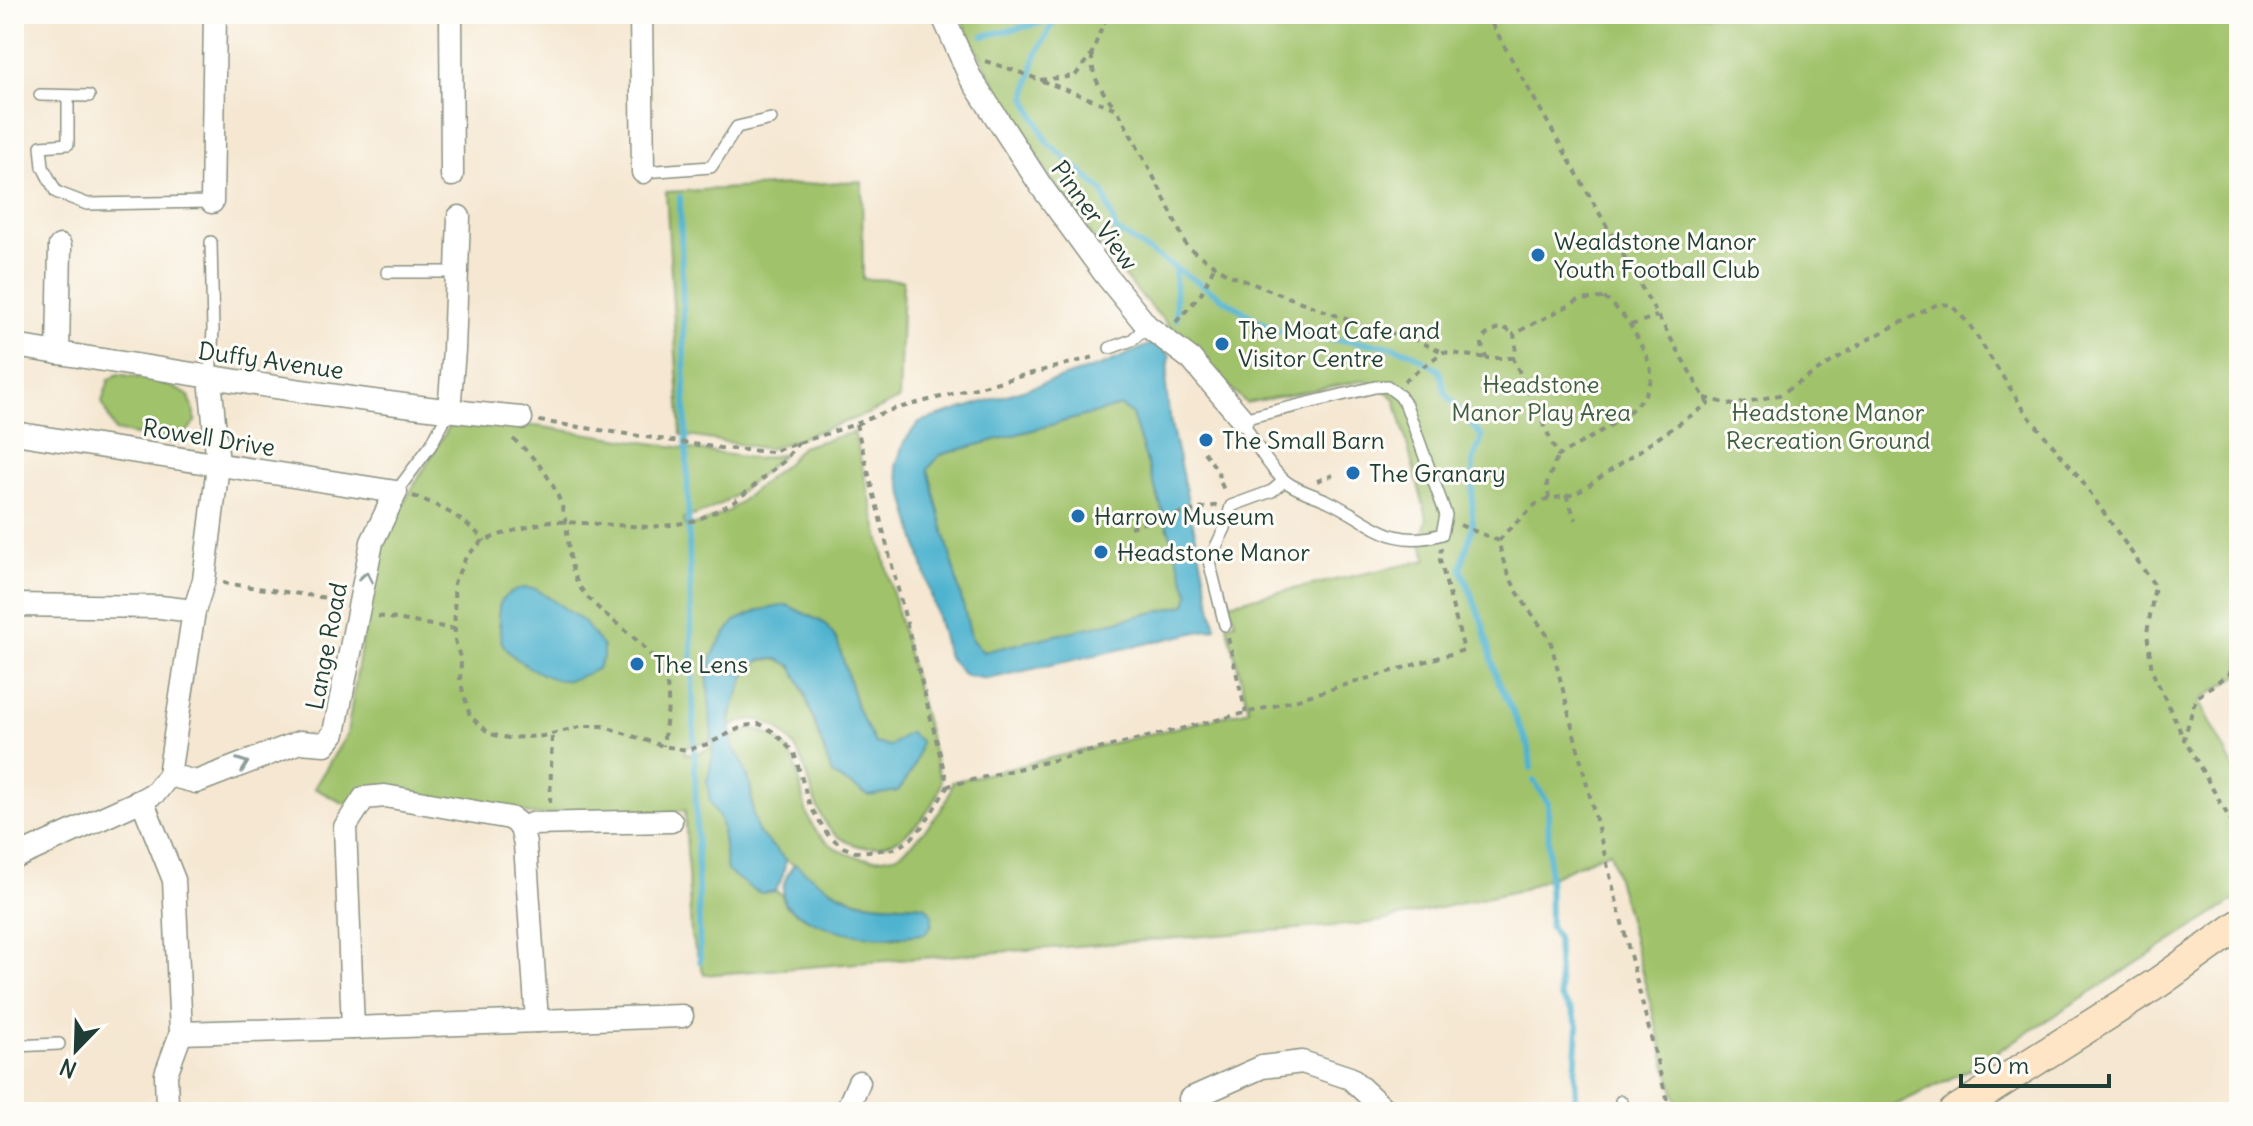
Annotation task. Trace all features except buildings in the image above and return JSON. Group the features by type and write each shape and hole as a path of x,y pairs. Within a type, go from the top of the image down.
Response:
{"street":[{"path":"212,202 215,14"},
{"path":"451,14 452,175"},
{"path":"641,14 643,172"},
{"name":"Pinner View","path":"942,14 970,77 1033,174 1105,274 1153,331 1191,359 1242,419"},
{"path":"449,411 459,217"},
{"path":"58,353 60,246"},
{"name":"Duffy Avenue","path":"14,346 210,378 521,418"},
{"path":"14,858 142,800 156,792 169,775 194,611 204,580 218,465 210,378"},
{"name":"Rowell Drive","path":"14,433 401,493"},
{"name":"Lange Road","path":"169,775 196,782 300,742 325,744 334,733 372,542 401,493"},
{"path":"14,605 160,607 194,611"},
{"path":"353,1028 345,827 364,798 385,796 510,818 521,828 525,844 537,1021"},
{"path":"142,800 174,880 181,1033 166,1074 167,1106"},
{"path":"521,828 532,824 671,821"},
{"path":"1954,1112 2159,982 2239,925"},
{"path":"181,1033 682,1016"},
{"path":"1190,1099 1262,1067 1302,1062 1350,1078 1387,1112"},
{"path":"846,1112 859,1082"}],"lane":[{"path":"40,95 89,96"},
{"path":"68,97 68,144 41,146 43,167 56,192 87,204 212,202"},
{"path":"643,172 711,167 737,127 771,119"},
{"path":"210,378 213,330 211,242"},
{"path":"387,272 457,272"},
{"path":"1110,348 1153,331"},
{"path":"1375,387 1394,389 1406,405 1446,515 1442,534 1421,540 1401,538 1369,526 1345,509 1284,481 1242,419 1375,387"},
{"path":"401,493 449,411"},
{"path":"1225,625 1209,561 1225,528 1231,506 1272,491 1284,481"},
{"path":"14,1046 59,1044"}],"path":[{"path":"1038,80 1075,76 1092,53 1110,14"},
{"path":"1486,14 1708,404 1576,494 1536,504 1499,541 1506,573 1550,639 1670,1112"},
{"path":"1493,14 1493,26"},
{"path":"1092,53 1091,67 1097,85 1117,109 1187,247 1227,274 1359,324 1413,339 1441,353 1513,358"},
{"path":"1016,71 1117,109"},
{"path":"1153,331 1182,317 1208,283 1215,265"},
{"path":"1514,334 1579,300 1604,298 1631,325 1651,365 1651,381 1641,402 1558,455 1547,483 1549,499"},
{"path":"1705,398 1733,405 1779,395 1865,341 1938,304 1951,305 1969,324 2026,413 2079,477 2155,586 2147,633 2152,671 2184,739 2239,835"},
{"path":"1631,325 1657,316"},
{"path":"1487,358 1481,349 1483,338 1489,331 1503,327 1514,334 1516,347 1513,358 1558,455"},
{"path":"521,418 720,448 771,452 887,411 1102,355 1110,348"},
{"path":"1417,371 1441,353"},
{"path":"483,415 539,464 555,490 566,522 573,574 594,603 634,636 666,681 668,705 663,746"},
{"path":"856,424 948,786"},
{"path":"799,442 784,461 748,491 731,504 697,520 648,527 549,521 485,541 466,557 454,583 455,640 461,661 460,681 470,716 490,734 515,739 584,726 602,726 663,746 687,750 708,744 744,726 760,724 774,732 794,753 810,806 828,835 855,852 895,849 911,839 925,823 948,786 1246,713 1464,650 1440,560 1442,534"},
{"path":"1130,527 1217,505 1231,506 1218,471 1204,452"},
{"path":"401,493 437,505 468,525 485,541"},
{"path":"1566,495 1576,520"},
{"path":"1465,526 1499,541"},
{"path":"204,580 351,602"},
{"path":"367,614 455,629"},
{"path":"1225,625 1246,713"},
{"path":"2184,739 2196,698 2228,674 2239,661"},
{"path":"550,816 552,733"}],"green space":[{"name":"Headstone Manor Recreation Ground","path":"959,14 2239,14 2239,675 2199,701 2239,778 2239,898 1970,1069 1881,1112 1679,1112 1610,851 1521,890 1372,923 704,975 691,937 685,810 657,815 560,811 541,816 376,787 345,804 314,788 347,734 377,548 450,425 536,426 757,459 783,454 725,502 683,518 686,527 729,511 788,462 801,447 854,432 941,782 936,798 921,819 899,839 868,847 850,843 838,837 826,824 802,761 787,737 769,723 758,720 747,720 730,728 736,699 747,671 759,662 773,659 786,663 797,673 832,774 869,796 909,733 890,747 875,744 858,710 837,640 824,623 787,605 735,621 717,646 707,670 712,739 685,747 685,754 697,754 713,746 707,781 710,802 721,821 727,871 761,893 775,891 781,894 785,905 811,921 870,935 901,938 925,906 874,903 847,896 803,872 775,850 758,831 750,783 731,738 753,728 785,747 795,766 808,816 828,843 859,857 893,856 911,844 937,816 952,782 1249,710 1227,625 1235,622 1229,603 1427,560 1421,540 1427,518 1395,399 1366,380 1246,403 1144,299 1089,233 1028,142","holes":["536,589 584,622 597,669 569,680 524,665 502,643 498,614"]},
{"path":"862,181 863,279 903,280 899,399 870,413 769,449 681,435 666,192"},
{"path":"118,374 163,384 189,396 196,420 179,443 115,431 102,402 109,380"},
{"path":"1121,406 1132,415 1189,594 1186,605 983,652 972,640 927,470 940,455"}],"water":[{"path":"1158,344 1170,356 1166,385 1169,415 1216,628 988,679 964,675 948,657 896,466 904,442 919,422 1103,365","holes":["1121,406 1132,415 1189,594 1186,605 983,652 972,640 928,469 940,455"]},
{"path":"523,588 536,589 584,622 603,647 603,658 597,669 560,680 532,669 507,650 501,637 499,605 509,594"},
{"path":"787,605 824,623 837,640 858,710 875,743 890,746 909,732 920,741 913,768 898,791 869,796 832,774 804,691 792,666 778,659 762,659 747,671 730,716 732,745 750,784 758,832 786,860 775,891 761,893 727,871 721,821 710,802 707,781 713,755 707,670 717,646 735,621 760,610"},
{"path":"795,864 831,889 855,900 925,906 932,914 932,924 926,933 889,937 852,934 816,923 785,904 784,883"}],"waterway":[{"path":"1074,14 1055,20 1036,55 1026,98 1047,142 1103,191 1116,230 1260,322 1289,335 1385,345 1410,352 1439,370 1446,394 1482,437 1473,462 1472,529 1461,568 1483,624 1496,676 1529,747 1531,768"},
{"path":"983,36 1055,20"},
{"path":"680,197 700,961"},
{"path":"1175,269 1176,319"},
{"path":"1534,781 1548,803 1550,926 1557,938 1560,997 1572,1011 1578,1026 1575,1075 1576,1102 1580,1112"}],"place":[{"name":"Wealdstone Manor Youth Football Club","path":"1538,255"},
{"name":"The Moat Cafe and Visitor Centre","path":"1222,344"},
{"name":"The Small Barn","path":"1206,440"},
{"name":"The Granary","path":"1353,473"},
{"name":"Harrow Museum","path":"1078,516"},
{"name":"Headstone Manor","path":"1101,552"},
{"name":"The Lens","path":"637,664"}],"park label":[{"name":"Headstone Manor Play Area","path":"1541,398"}]}
